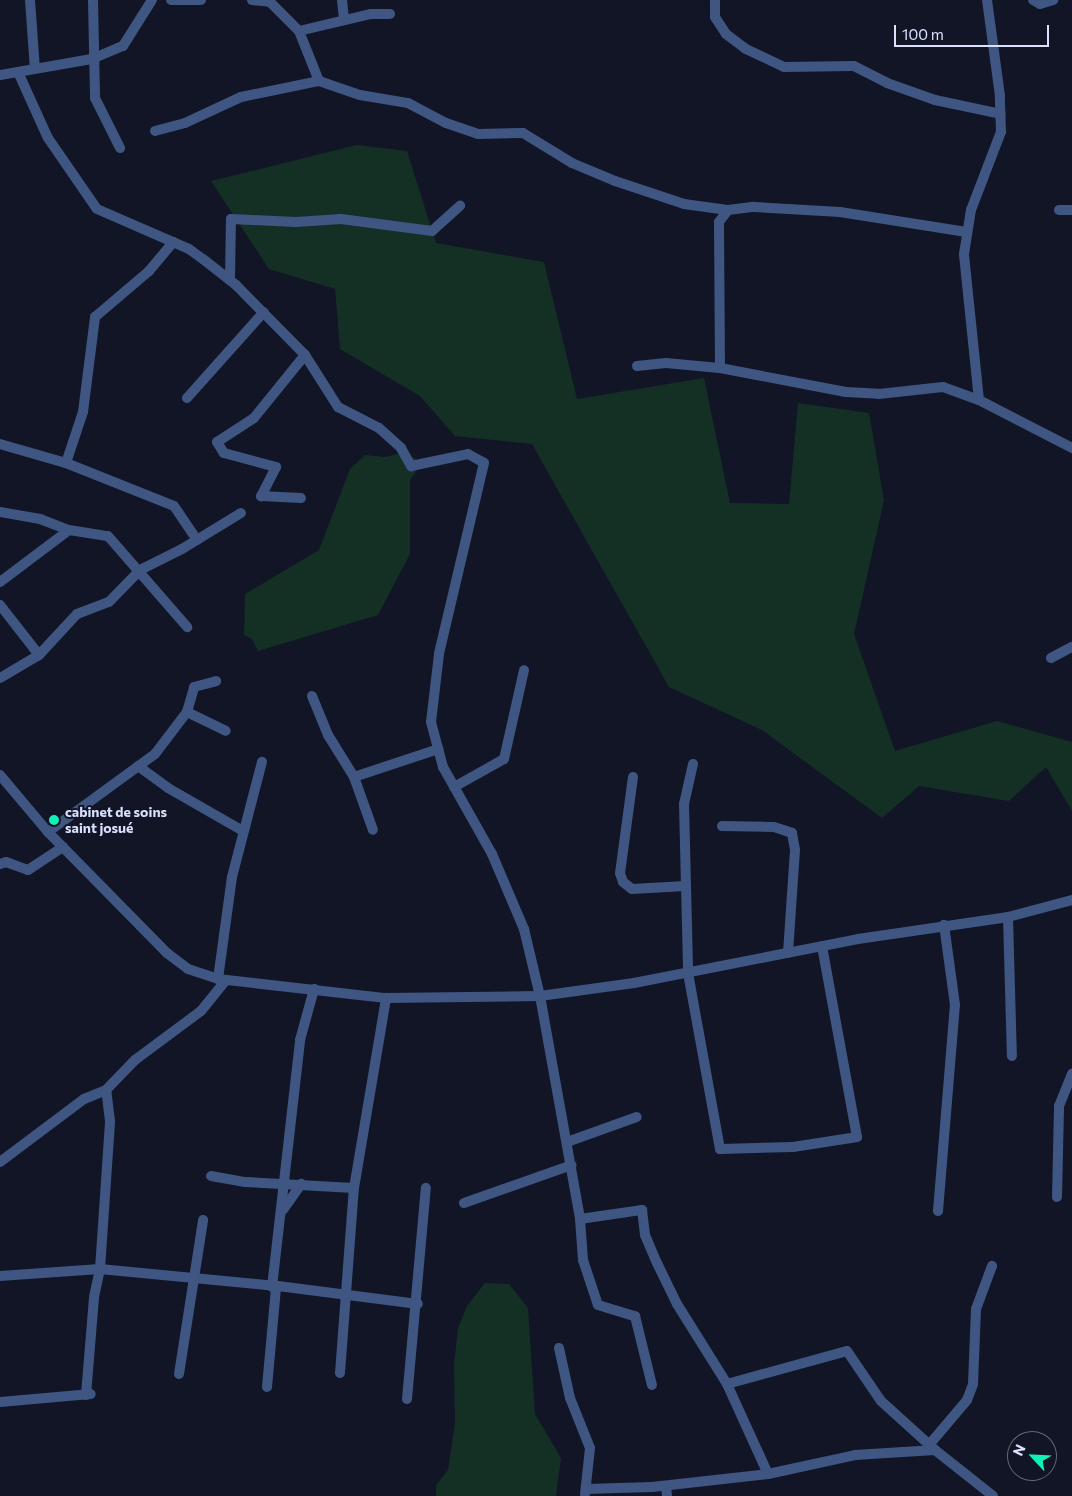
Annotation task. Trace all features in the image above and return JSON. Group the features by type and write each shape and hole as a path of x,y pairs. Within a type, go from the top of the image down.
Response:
{"street":[{"path":"30,0 35,69"},
{"path":"93,0 92,59 96,98 120,148"},
{"path":"0,75 92,59 122,46 152,0"},
{"path":"171,0 201,0"},
{"path":"252,0 270,2 299,31 319,81"},
{"path":"342,0 344,20"},
{"path":"714,0 715,17 726,34 746,49 784,66 854,66 887,83 935,100 1000,114"},
{"path":"979,400 964,254 966,232 976,196 999,139 1000,114 987,0"},
{"path":"1033,0 1040,4 1053,0"},
{"path":"299,31 371,14 390,14"},
{"path":"18,72 48,138 97,209 189,249 230,280 264,312 304,355 338,407 379,428 401,448 411,466 468,454 484,463 439,654 431,722 442,767 492,854 524,929 540,996 543,1027 572,1165 580,1219 583,1260 598,1305 635,1316 652,1386"},
{"path":"155,131 185,123 241,97 319,81 360,94 408,103 446,123 478,134 523,133 572,163 615,181 684,204 728,210 754,208 840,212 966,232"},
{"path":"230,280 232,219 296,222 341,219 432,231 460,206"},
{"path":"720,368 719,222 728,210"},
{"path":"1059,210 1072,210"},
{"path":"66,463 83,412 95,317 149,271 173,242"},
{"path":"187,398 264,312"},
{"path":"301,498 261,496 276,467 224,453 217,442 254,418 304,355"},
{"path":"637,366 666,363 720,368 837,391 879,394 943,387 979,400 1072,448"},
{"path":"0,444 66,463 174,506 197,540"},
{"path":"0,512 40,519 69,530 108,536 140,570 187,627"},
{"path":"0,678 39,655 77,614 108,602 140,570 197,540 241,513"},
{"path":"0,582 69,530"},
{"path":"0,605 39,655"},
{"path":"1050,658 1072,647"},
{"path":"454,787 504,759 524,670"},
{"path":"48,832 155,754 187,712 194,687 216,681"},
{"path":"312,696 328,735 354,777 373,830"},
{"path":"187,712 226,732"},
{"path":"354,777 438,749"},
{"path":"0,1162 84,1099 106,1090 135,1060 201,1011 222,980 232,877 239,858 243,831 262,762"},
{"path":"693,764 684,804 688,973 720,1149 793,1147 853,1140 858,1135 822,946"},
{"path":"138,766 173,791 243,831"},
{"path":"0,775 48,832 167,952 188,969 222,980 386,998 540,996 688,973 822,946 1008,917 1071,903"},
{"path":"633,777 620,873 623,882 632,888 685,886"},
{"path":"722,826 774,827 792,832 795,850 788,953"},
{"path":"0,864 6,862 28,870 63,847"},
{"path":"1008,917 1012,1056"},
{"path":"938,1211 954,1005 944,926"},
{"path":"267,1387 284,1183 300,1040 314,989"},
{"path":"340,1373 354,1188 386,998"},
{"path":"1057,1197 1059,1106 1072,1073"},
{"path":"0,1402 88,1394 94,1297 100,1269 110,1121 106,1090"},
{"path":"567,1142 637,1117"},
{"path":"464,1203 572,1165"},
{"path":"212,1176 244,1182 354,1188"},
{"path":"275,1287 284,1207 301,1184"},
{"path":"407,1399 418,1304 426,1188"},
{"path":"580,1219 642,1210 645,1235 677,1304 727,1384 768,1474"},
{"path":"179,1374 192,1278 203,1220"},
{"path":"558,1348 570,1398 590,1448 585,1493 666,1491 768,1474 855,1455 932,1448 967,1400 972,1384 976,1309 992,1266"},
{"path":"0,1276 100,1269 418,1304"},
{"path":"727,1384 847,1351 881,1401 932,1448 993,1496"}],"green space":[{"path":"357,145 407,151 436,243 544,262 577,399 704,378 730,503 789,504 798,403 869,413 884,500 854,634 895,751 997,721 1072,742 1072,811 1046,767 1009,801 919,786 882,818 762,730 669,687 532,444 455,436 420,396 340,349 335,289 269,269 211,181"},
{"path":"405,452 422,463 410,480 410,554 378,615 258,651 252,639 244,635 245,594 319,550 350,469 365,455 385,457"},
{"path":"485,1283 509,1284 528,1308 535,1414 561,1458 556,1496 436,1496 436,1485 448,1470 455,1423 454,1364 458,1328 467,1306"}],"place":[{"name":"cabinet de soins saint josué","path":"54,820"}]}
